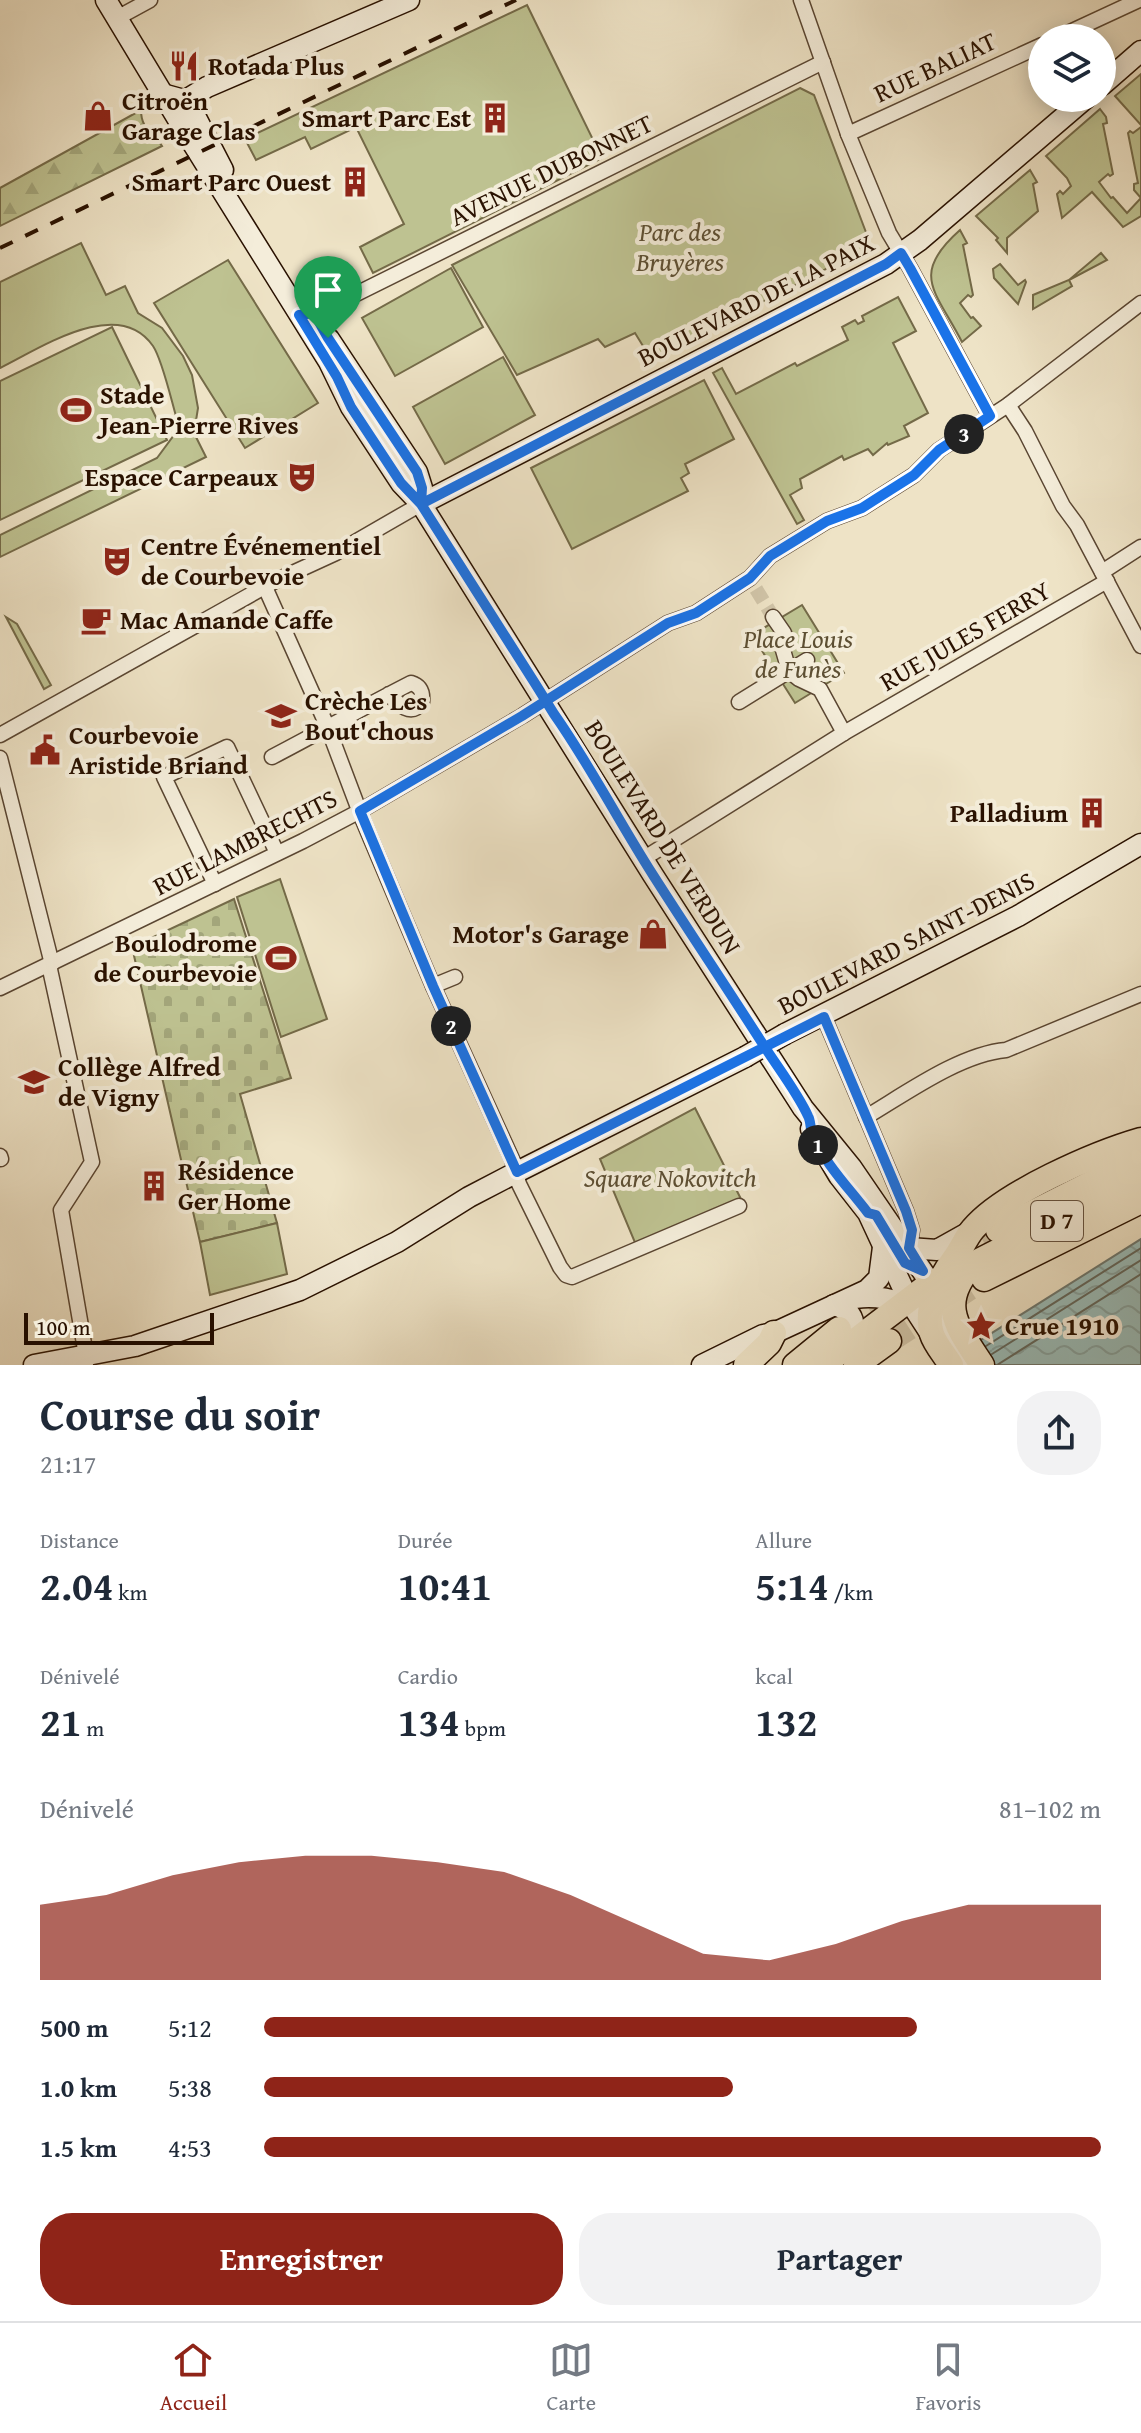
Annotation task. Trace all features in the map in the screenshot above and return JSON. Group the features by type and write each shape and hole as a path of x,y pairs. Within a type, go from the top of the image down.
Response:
{"main road":[{"name":"BOULEVARD DE VERDUN","path":"106,0 172,101 190,106 306,314 351,407 401,483 421,504 809,1117 834,1144 909,1248 937,1278"},
{"path":"172,101 409,0"},
{"path":"1116,73 1141,51"},
{"name":"BOULEVARD DE LA PAIX","path":"421,504 886,264 920,240 1070,112"},
{"name":"BOULEVARD SAINT-DENIS","path":"34,1365 87,1360 300,1290 397,1242 469,1197 1018,916 1141,844"},
{"name":"BOULEVARD DE VERDUN","path":"809,1117 813,1135 868,1213 883,1247 923,1312 968,1365"},
{"path":"883,1332 902,1320 914,1324 923,1312 937,1278 966,1242 985,1232 1055,1174 1114,1147 1141,1140"},
{"name":"D 7","path":"985,1232 1141,1158"},
{"name":"D 7","path":"985,1232 1141,1178"},
{"name":"D 7","path":"979,1272 1141,1201"},
{"path":"868,1213 876,1215 905,1263 937,1278 979,1272"},
{"path":"909,1248 937,1250 985,1232"},
{"name":"D 7","path":"979,1272 985,1232"},
{"path":"702,1365 851,1298 879,1278 883,1247"},
{"path":"795,1365 848,1347 923,1312 979,1272"},
{"path":"923,1312 937,1278"},
{"path":"851,1298 876,1297 923,1312 982,1365"},
{"path":"823,1365 848,1347 854,1332 853,1318 845,1309 851,1298"},
{"path":"923,1312 951,1365"},
{"path":"746,1365 769,1343 774,1333"}],"street":[{"path":"117,18 150,0"},
{"path":"801,0 848,134 889,233 990,416"},
{"path":"1087,24 1139,0"},
{"name":"RUE BALIAT","path":"848,134 1028,51"},
{"name":"AVENUE DUBONNET","path":"306,314 823,62"},
{"name":"RUE LAMBRECHTS","path":"0,988 360,811 668,623 696,613 753,584 770,556 827,521 862,508 914,475 939,450 1008,405 1141,303"},
{"path":"1008,405 1141,646"},
{"path":"0,735 421,504"},
{"name":"RUE JULES FERRY","path":"643,859 844,733 1105,577 1141,547"},
{"path":"265,587 328,728 433,986 517,1172 519,1184 566,1275 572,1277 739,1206"},
{"path":"773,617 784,633 783,650 789,671 820,689 844,733"},
{"path":"739,702 807,660"},
{"path":"272,757 389,694"},
{"path":"215,884 164,777 227,747 277,853"},
{"path":"0,758 50,965 92,1162 61,1210 87,1360"},
{"path":"433,986 455,977"},
{"path":"866,1117 919,1084 991,1052 1006,1050 1141,994"},
{"path":"824,1017 911,1226 909,1248"},
{"path":"1114,1147 1141,1128"}],"green space":[{"path":"527,5 602,158 373,273 360,247 404,224 356,127 311,149 305,137 256,160 245,139"},
{"path":"1141,74 1141,125 1116,97"},
{"name":"Parc des Bruyères","path":"800,88 814,95 867,235 863,250 651,359 635,333 605,347 598,339 517,375 452,265"},
{"path":"141,110 145,126 162,146 0,226 0,188"},
{"path":"1097,112 1102,112 1106,117 1107,123 1103,124 1113,174 1108,174 1099,182 1127,213 1141,198 1141,216 1123,227 1092,192 1062,218 1057,194 1060,191 1063,194 1071,186 1046,156"},
{"path":"1141,127 1141,198 1134,190 1134,184 1138,183 1128,133"},
{"path":"1030,170 1037,182 1033,184 1038,211 1007,238 1007,253 996,240 998,238 976,216"},
{"path":"960,230 967,243 963,245 973,295 968,295 960,303 981,326 962,342 936,296 931,272 935,259"},
{"path":"81,243 106,295 125,286 138,313 162,328 183,356 192,375 198,408 194,433 206,457 0,557 0,535 157,458 174,435 178,423 164,372 153,346 138,332 120,325 78,331 0,368 0,282"},
{"path":"1101,253 1107,260 1069,280"},
{"path":"228,260 318,403 245,448 154,303"},
{"path":"1000,264 1018,285 1026,282 1018,304 994,278 993,269"},
{"path":"451,268 483,327 395,376 362,318"},
{"path":"1069,280 1072,286 1033,309 1033,295"},
{"path":"898,297 916,331 893,343 928,413 904,426 909,436 887,443 873,455 868,449 844,460 842,456 800,479 802,488 790,495 804,520 797,524 713,373 722,368 736,394 848,340 842,327 855,320 858,324 864,321 862,316"},
{"name":"Stade Jean-Pierre Rives","path":"112,327 167,440 0,520 0,381"},
{"path":"503,357 535,415 445,464 413,407"},
{"path":"704,380 734,439 685,464 689,473 681,478 688,491 572,549 531,468"},
{"name":"Place Louis de Funès","path":"802,605 844,673 795,703 752,635"},
{"path":"6,617 17,624 51,685 44,689"},
{"name":"Boulodrome de Courbevoie","path":"280,879 327,1019 281,1037 237,897"},
{"path":"234,899 291,1078 240,1094 277,1223 200,1242 132,947"},
{"name":"Square Nokovitch","path":"695,1108 742,1201 636,1245 600,1159"},
{"path":"277,1223 287,1274 210,1295 200,1242"}],"water":[{"path":"1141,1239 1141,1365 941,1365"}],"tunnel":[{"path":"756,589 773,617"},
{"path":"952,1259 998,1230"},
{"path":"889,1341 984,1279"},
{"path":"839,1329 900,1291"}],"railway":[{"path":"0,248 516,0"}],"place":[{"name":"Rotada Plus","path":"184,66"},
{"name":"Citroën Garage Clas","path":"98,116"},
{"name":"Smart Parc Est","path":"495,118"},
{"name":"Smart Parc Ouest","path":"355,182"},
{"name":"Stade Jean-Pierre Rives","path":"76,410"},
{"name":"Espace Carpeaux","path":"302,477"},
{"name":"Centre Événementiel de Courbevoie","path":"117,561"},
{"name":"Mac Amande Caffe","path":"96,620"},
{"name":"Crèche Les Bout'chous","path":"281,716"},
{"name":"Courbevoie Aristide Briand","path":"45,750"},
{"name":"Palladium","path":"1092,813"},
{"name":"Motor's Garage","path":"653,934"},
{"name":"Boulodrome de Courbevoie","path":"281,958"},
{"name":"Collège Alfred de Vigny","path":"34,1082"},
{"name":"Résidence Ger Home","path":"154,1186"},
{"name":"Crue 1910","path":"981,1326"}],"route":[{"path":"328,338 314,313 299,315 329,362 351,407 401,483 421,504 886,264 901,253 990,416 931,456 914,475 862,508 827,521 770,556 750,578 696,613 668,623 545,700 522,716 360,811 433,986 517,1172 747,1056 785,1034 824,1017 906,1211 912,1230 909,1248 923,1271 905,1263 876,1215 868,1213 826,1157 813,1135 809,1117 781,1075 770,1056 756,1033 680,913 653,875 545,700 536,685 438,532 421,504 422,488 417,472 328,338"}]}
